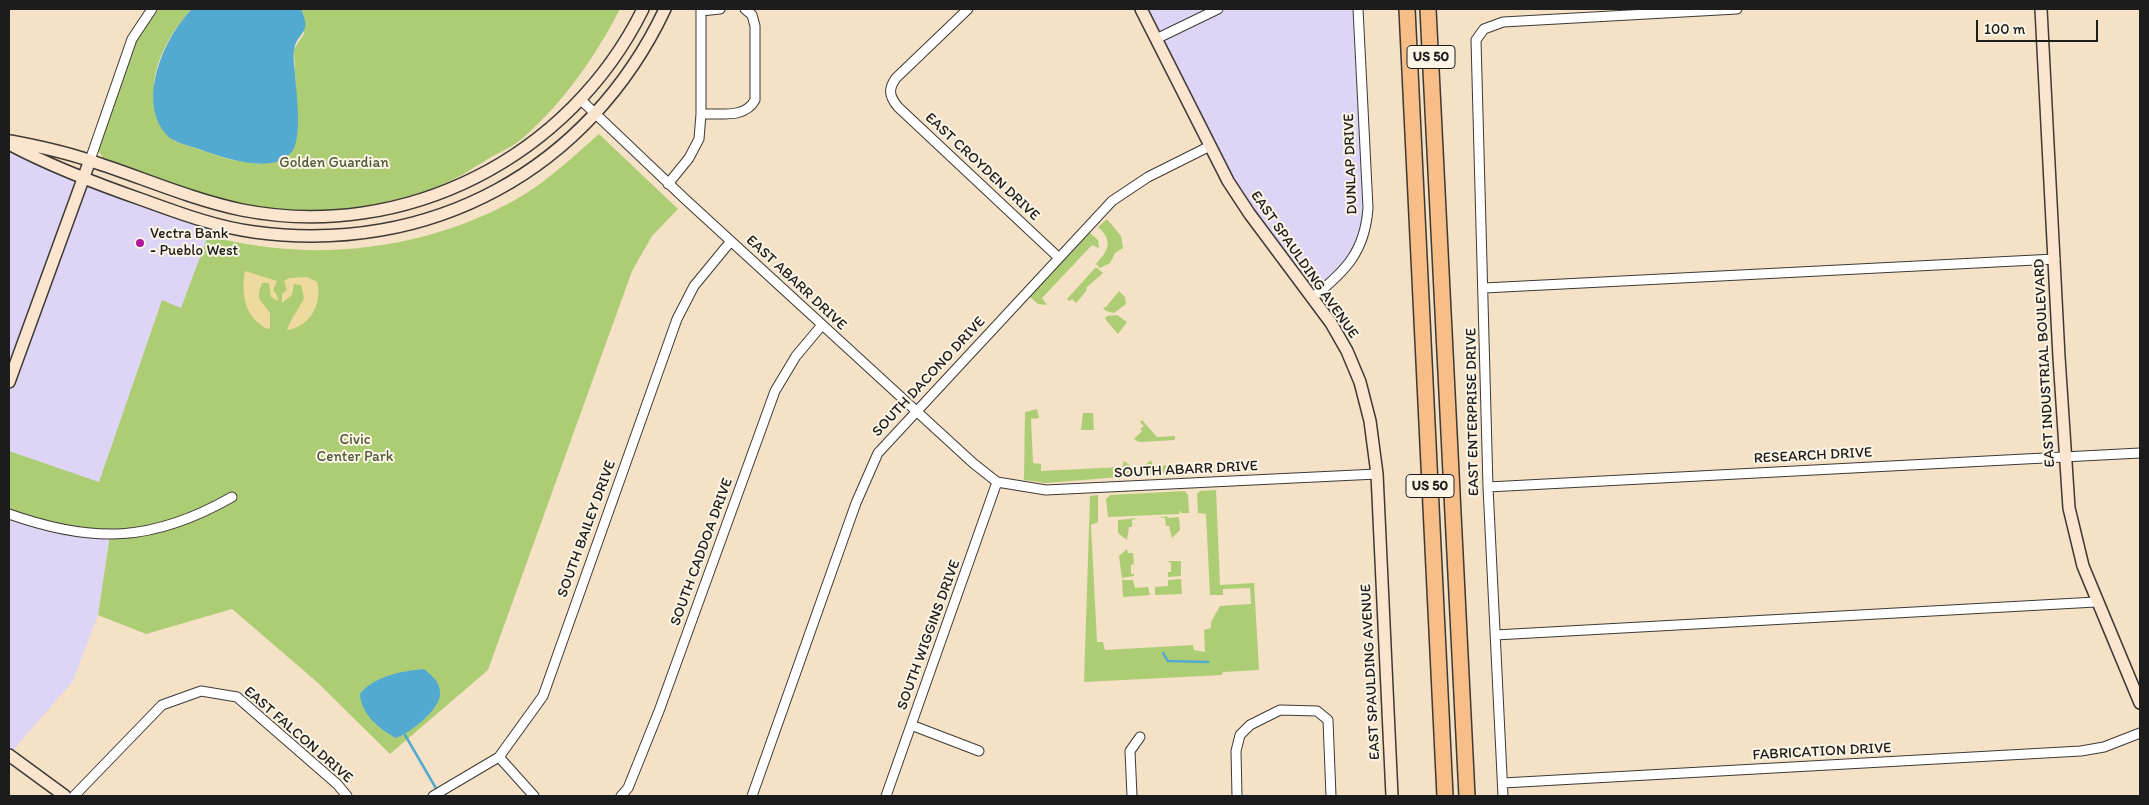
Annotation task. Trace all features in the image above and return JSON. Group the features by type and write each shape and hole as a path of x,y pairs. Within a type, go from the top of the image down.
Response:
{"highway":[{"name":"US 50","path":"1407,9 1445,796"},
{"name":"US 50","path":"1428,9 1467,796"}],"main road":[{"path":"9,140 90,160 196,197 241,210 297,216 360,213 425,200 477,178 539,138 581,100 612,61 643,9"},
{"path":"9,144 84,179 189,216 238,230 313,237 363,233 430,219 486,196 542,161 575,135 596,114 629,73 646,46 665,9"},
{"name":"EAST SPAULDING AVENUE","path":"1141,9 1210,146 1241,202 1340,337 1360,382 1370,420 1377,474 1392,796"},
{"name":"EAST INDUSTRIAL BOULEVARD","path":"2041,9 2065,457 2072,524 2083,566 2096,602 2140,703"},
{"path":"9,382 90,160"},
{"path":"9,755 65,796"}],"street":[{"path":"90,160 132,39 152,9"},
{"path":"668,184 697,145 701,114 701,10 720,9"},
{"path":"701,114 743,112 750,108 755,100 755,26 752,15 745,9"},
{"name":"EAST CROYDEN DRIVE","path":"968,9 896,78 890,90 890,95 898,107 1058,257"},
{"path":"1156,39 1218,9"},
{"name":"DUNLAP DRIVE","path":"1312,297 1331,282 1356,254 1367,225 1368,208 1358,9"},
{"name":"EAST ENTERPRISE DRIVE","path":"1503,796 1488,486 1476,40 1484,29 1503,22 1737,9"},
{"name":"EAST ABARR DRIVE","path":"581,100 668,184 973,463 997,482"},
{"name":"SOUTH DACONO DRIVE","path":"752,796 856,503 878,453 1101,211 1122,193 1148,177 1210,146"},
{"name":"SOUTH BAILEY DRIVE","path":"433,796 499,757 543,696 595,546 685,301 704,272 731,241"},
{"path":"1484,288 2054,259"},
{"name":"SOUTH CADDOA DRIVE","path":"621,796 628,788 659,711 775,391 796,356 822,325"},
{"name":"RESEARCH DRIVE","path":"1488,486 2140,453"},
{"name":"SOUTH ABARR DRIVE","path":"997,482 1025,488 1062,489 1377,474"},
{"name":"SOUTH WIGGINS DRIVE","path":"886,796 997,482"},
{"path":"9,514 60,530 93,534 127,534 156,529 186,520 232,496"},
{"path":"1495,635 2096,602"},
{"name":"EAST FALCON DRIVE","path":"74,796 162,705 201,691 237,697 337,784 347,796"},
{"path":"1237,796 1236,751 1240,734 1250,725 1280,710 1317,710 1328,720 1331,796"},
{"path":"911,725 979,751"},
{"name":"FABRICATION DRIVE","path":"1503,783 2081,751 2104,747 2140,733"},
{"path":"1132,796 1130,752 1140,737"},
{"path":"499,757 534,796"}],"shaded area":[{"path":"1141,9 1358,9 1368,208 1356,254 1313,297 1249,213"},
{"path":"9,145 213,223 181,309 162,300 99,483 9,451"},
{"path":"9,514 110,535 98,615 73,681 9,755"}],"green space":[{"name":"Golden Guardian","path":"159,9 192,9 177,27 164,49 159,61 154,86 156,102 174,141 228,159 260,164 294,147 297,117 294,49 304,34 304,16 301,9 620,9 578,78 538,124 516,144 439,186 391,201 327,211 285,212 243,207 202,196 103,158 97,149 137,37"},
{"name":"Civic Center Park","path":"599,134 678,209 652,236 632,271 488,670 390,754 317,682 232,609 146,634 98,615 110,535 9,514 9,451 99,482 162,300 181,308 208,236 253,245 287,249 322,250 358,248 428,235 494,211 525,194 554,173"},
{"path":"1107,219 1121,236 1123,248 1115,253 1110,263 1100,268 1096,264 1104,255 1108,241 1098,227"},
{"path":"1089,232 1098,240 1099,248 1092,245 1042,298 1047,305 1038,304 1029,296"},
{"path":"1096,267 1103,273 1086,288 1087,290 1076,303 1072,299 1070,301 1067,299"},
{"path":"1119,291 1125,297 1126,304 1114,313 1106,311 1103,308"},
{"path":"1117,315 1127,322 1118,334 1105,319 1107,316"},
{"path":"1037,409 1039,418 1031,419 1033,463 1041,464 1041,471 1122,467 1124,461 1131,466 1132,476 1046,483 1024,480 1025,412"},
{"path":"1083,413 1093,413 1094,430 1081,430"},
{"path":"1142,420 1157,437 1175,436 1175,440 1139,442 1134,439 1142,431 1140,429 1144,426 1140,422"},
{"path":"1151,460 1153,466 1178,465 1179,472 1144,475 1145,465"},
{"path":"1216,490 1220,585 1254,583 1259,670 1223,672 1222,675 1084,682 1090,496 1098,495 1098,522 1091,525 1097,642 1103,642 1105,650 1193,645 1194,650 1205,652 1204,630 1211,628 1211,622 1220,606 1251,604 1250,588 1223,589 1223,595 1210,595 1206,514 1198,513 1197,494 1200,491"},
{"path":"1185,491 1188,495 1189,513 1181,513 1181,510 1179,514 1108,517 1106,499 1110,495"},
{"path":"1167,516 1168,518 1179,517 1180,530 1172,538 1169,526 1166,526 1165,518 1159,518"},
{"path":"1138,518 1132,520 1132,527 1129,527 1127,540 1118,533 1118,520"},
{"path":"1127,549 1128,553 1133,553 1134,564 1131,565 1131,574 1134,574 1134,576 1122,578 1119,556"},
{"path":"1167,561 1181,561 1181,576 1168,577 1168,572 1171,572 1171,563"},
{"path":"1181,579 1182,594 1155,595 1155,587 1168,586 1168,580"},
{"path":"1122,580 1133,580 1135,588 1148,587 1150,595 1123,597"}],"sand":[{"path":"245,271 277,281 273,290 277,295 278,301 271,297 269,283 262,283 259,293 260,300 270,313 270,328 267,329 259,324 249,311 244,296"},
{"path":"307,277 317,282 318,298 316,306 313,313 302,324 287,330 304,298 301,285 294,284 292,295 282,303 282,294 287,290 284,281 289,278"}],"water":[{"path":"192,9 301,9 305,28 294,50 298,131 294,148 287,157 276,162 263,164 249,163 180,143 165,133 157,119 154,103 154,86 164,51 172,35"},
{"path":"424,669 438,684 440,698 424,719 409,731 396,738 383,730 367,714 360,694 381,679 398,673"}],"waterway":[{"path":"1163,653 1168,661 1208,662"},
{"path":"405,735 437,790"}],"place":[{"name":"Vectra Bank - Pueblo West","path":"140,243"}]}
